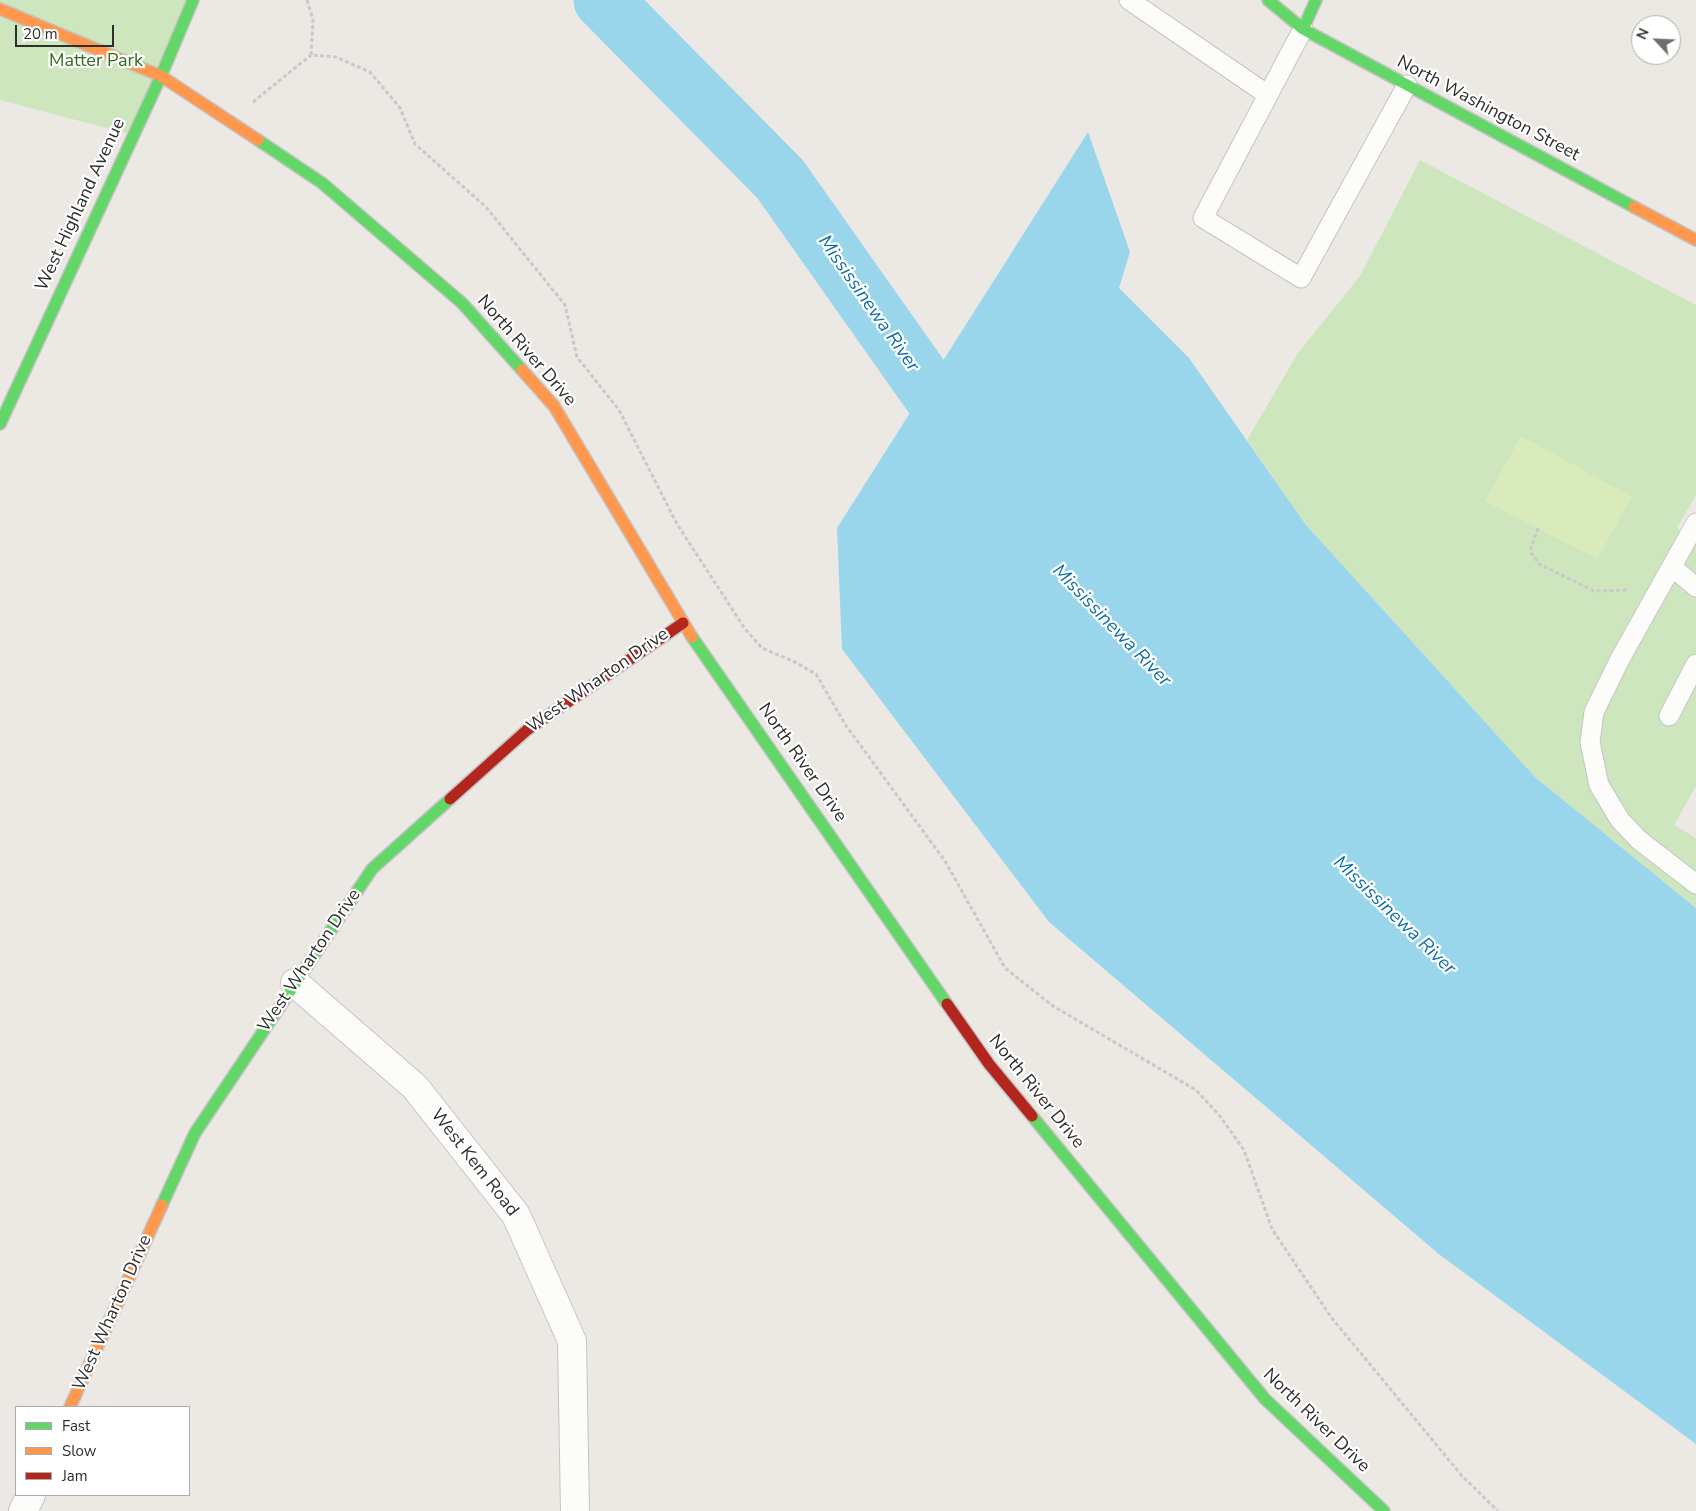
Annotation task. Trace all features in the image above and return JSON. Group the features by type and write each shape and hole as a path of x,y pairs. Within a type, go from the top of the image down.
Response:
{"street":[{"name":"West Highland Avenue","path":"0,424 193,0"},
{"name":"North Washington Street","path":"1268,0 1303,29 1696,240"},
{"path":"1303,29 1316,0"},
{"name":"North River Drive","path":"0,9 160,76 322,183 462,304 554,406 683,622 989,1064 1265,1399 1384,1511"},
{"name":"West Wharton Drive","path":"70,1406 195,1133 372,869 527,730 683,622"},
{"name":"West Kem Road","path":"295,983 415,1088 516,1215 572,1341 575,1511"},
{"path":"23,1511 30,1496"}],"lane":[{"path":"1128,0 1268,95"},
{"path":"1303,29 1204,218 1301,278 1407,85"},
{"path":"1696,523 1620,659 1594,712 1590,742 1599,785 1620,820 1640,840 1696,884"},
{"path":"1672,567 1696,587"},
{"path":"1668,716 1696,664"}],"path":[{"path":"307,0 313,20 311,55"},
{"path":"229,121 311,55 336,57 370,72 400,108 416,144 486,207 565,305 577,357 619,410 677,524 745,629 762,648 795,662 816,674 845,724 945,861 1005,968 1053,1006 1196,1090 1219,1115 1244,1150 1272,1229 1332,1317 1462,1476 1498,1511"},
{"path":"1538,528 1530,551 1539,564 1594,591 1659,589"}],"green space":[{"name":"Matter Park","path":"0,0 191,0 133,135 0,100"},
{"path":"1420,160 1696,305 1696,495 1677,528 1696,539 1696,786 1674,825 1696,838 1696,908 1535,777 1306,525 1247,440 1298,353 1360,276"},
{"path":"1521,436 1632,497 1597,559 1485,501"}],"water":[{"path":"1088,132 1130,252 1119,288 1189,358 1306,525 1535,777 1696,908 1696,1444 1440,1255 1049,922 842,649 837,528"}],"waterway":[{"name":"Mississinewa River","path":"603,0 780,179 974,454"}],"traffic: fast":[{"path":"0,424 161,76 193,0"},
{"path":"1268,0 1303,29 1634,207"},
{"path":"1303,29 1316,0"},
{"path":"258,140 322,183 462,303 522,370"},
{"path":"692,637 947,1004"},
{"path":"162,1205 195,1133 372,869 450,799"},
{"path":"1032,1116 1265,1399 1384,1511"}],"traffic: slow":[{"path":"0,9 161,76 258,140"},
{"path":"1634,207 1696,240"},
{"path":"522,370 554,406 692,637"},
{"path":"70,1406 162,1205"}],"traffic: jam":[{"path":"450,799 527,730 683,623"},
{"path":"947,1004 989,1064 1032,1116"}]}
